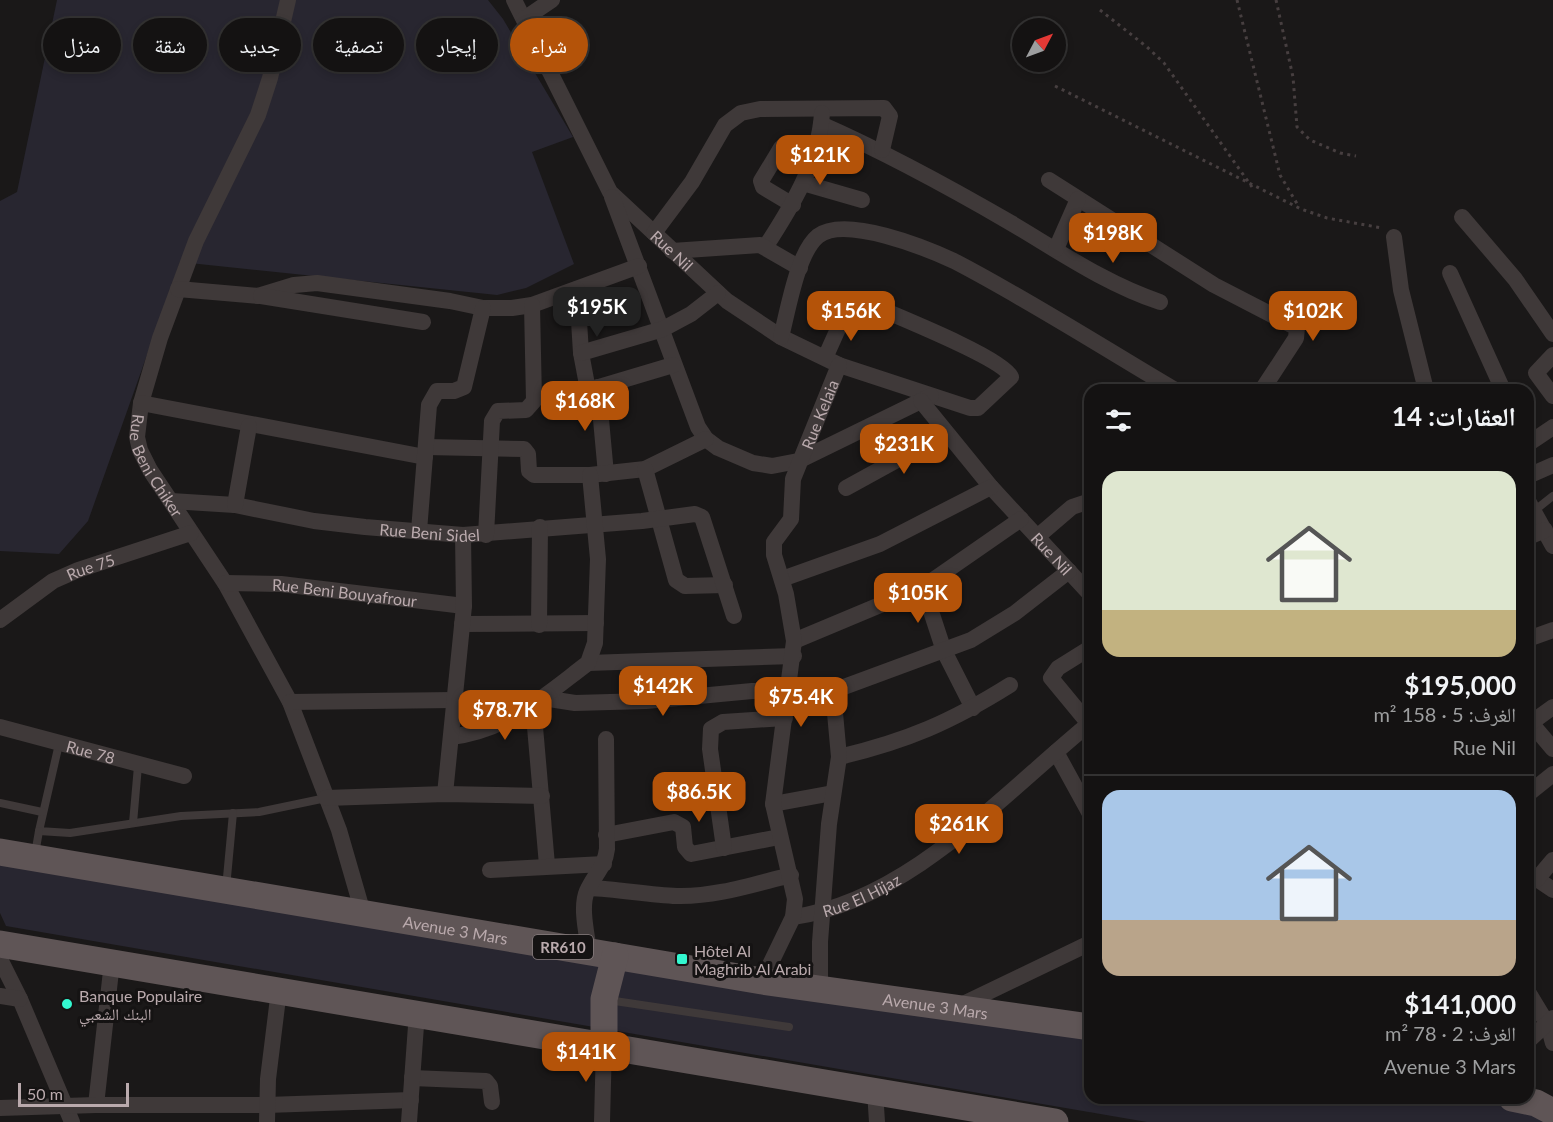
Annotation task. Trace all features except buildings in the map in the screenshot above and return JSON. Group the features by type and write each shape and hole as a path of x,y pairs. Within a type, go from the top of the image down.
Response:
{"main road":[{"name":"Avenue 3 Mars","path":"0,852 762,981 1084,1024"},
{"path":"0,944 417,1012 1055,1122"},
{"path":"604,1044 604,999 615,956"},
{"path":"1534,1103 1553,1112"}],"street":[{"name":"Rue Beni Chiker","path":"288,0 270,78 258,115 208,211 178,289 141,403 138,424 140,450 225,583 290,702 339,830 363,913"},
{"name":"Rue Nil","path":"514,0 523,18"},
{"path":"525,18 552,0"},
{"name":"Rue Nil","path":"550,72 610,192 717,293 781,338 832,362 926,399 946,433 991,487 1084,587"},
{"path":"654,233 692,182 720,132 733,118 749,110 821,116 886,110 890,116 882,150"},
{"path":"821,116 1116,285 1160,302"},
{"path":"766,246 793,205 803,183 812,157 821,116"},
{"path":"793,205 763,187 761,181 781,148 812,157"},
{"path":"1049,180 1224,291 1297,328 1296,338 1266,384"},
{"path":"803,183 862,200"},
{"path":"610,192 698,427 706,439 718,448 753,463 772,466 798,461 926,399"},
{"path":"1056,249 1078,199"},
{"path":"1462,217 1515,279 1553,334"},
{"path":"781,338 806,249 825,232 848,229 888,237 952,261 1165,384"},
{"path":"1394,237 1401,290 1424,384"},
{"path":"672,251 749,244 766,246 800,268"},
{"path":"258,296 294,285 317,283 450,301 483,308 532,305 639,266"},
{"path":"1450,273 1500,384"},
{"path":"178,289 258,296 423,322"},
{"path":"451,737 488,730 538,701 588,663 593,650 598,559 596,525 598,475 593,389 581,353 576,289"},
{"path":"581,353 663,329 691,314 717,293"},
{"name":"Rue Kelaia","path":"772,804 794,649 782,579 774,555 774,542 791,519 791,491 798,461 832,362 846,311 851,305 864,302 983,356 1010,374 1008,382 978,408 926,399"},
{"path":"486,535 492,421 496,412 501,409 526,410 534,401 532,305"},
{"path":"419,531 430,400 437,391 454,391 464,387 483,308"},
{"path":"1553,355 1536,373 1553,396"},
{"path":"569,396 673,365"},
{"path":"141,403 249,426 425,452 524,449 528,454 529,471 534,475 598,475 645,469 706,439"},
{"path":"235,505 249,426"},
{"path":"1534,439 1553,426"},
{"path":"846,488 946,433"},
{"path":"1534,473 1553,465"},
{"path":"645,469 674,575 680,584 725,585 734,616"},
{"path":"782,579 880,544 991,487"},
{"name":"Rue Beni Sidel","path":"171,501 235,505 314,521 463,535 486,535 540,527 596,525 691,514 702,517 725,585"},
{"path":"1037,537 1072,507 1084,503"},
{"path":"1534,511 1553,546"},
{"path":"588,663 794,649 923,586 1021,519"},
{"path":"539,625 540,527"},
{"path":"1534,535 1545,530"},
{"name":"Rue 75","path":"0,620 53,581 78,570 191,533"},
{"path":"445,794 464,606 463,535"},
{"path":"538,701 575,703 646,701 752,691 834,691 970,640 1015,613 1069,571"},
{"name":"Rue Beni Bouyafrour","path":"225,583 281,584 464,606"},
{"path":"923,586 944,651 973,708"},
{"path":"462,624 596,623"},
{"path":"1534,637 1553,630"},
{"path":"1084,652 1052,673 1051,678 1084,717"},
{"path":"839,757 916,736 973,708 1010,685"},
{"path":"820,990 823,913 833,792 839,757 834,691"},
{"path":"290,702 454,700"},
{"path":"538,701 547,865"},
{"path":"1534,721 1553,707"},
{"path":"724,848 710,733 715,725 723,722 785,718"},
{"name":"Rue 78","path":"0,727 138,766 184,776"},
{"path":"1534,728 1553,749"},
{"name":"Rue El Hijaz","path":"793,917 823,913 881,887 914,867 971,824 1084,729"},
{"path":"589,951 584,902 589,888 604,864 606,739"},
{"path":"1056,752 1084,803"},
{"path":"1534,789 1553,774"},
{"path":"762,981 793,917 795,899 772,804 833,792"},
{"path":"326,798 445,794 542,796"},
{"path":"606,835 674,822 683,828 685,847 689,853 779,837"},
{"path":"1534,875 1553,860"},
{"path":"490,870 547,865 604,864"},
{"path":"589,888 678,896 701,895 728,891 791,875"},
{"path":"1534,877 1553,890"},
{"path":"954,1008 1084,945"},
{"path":"0,959 20,999 72,1122"},
{"path":"96,1105 112,962"},
{"path":"267,1114 279,990"},
{"path":"0,996 20,999"},
{"path":"1534,1000 1550,1022 1553,1043"},
{"path":"409,1122 417,1012"},
{"path":"1534,1036 1550,1022"},
{"path":"602,1122 604,1044"},
{"path":"412,1078 486,1081 490,1086 492,1102"},
{"path":"875,1091 876,1122"},
{"path":"0,1108 96,1105 267,1114 411,1100"}],"lane":[{"path":"1534,505 1553,496"},
{"path":"35,858 42,812 59,744"},
{"path":"133,823 138,766"},
{"path":"39,831 70,833 181,816 259,812 326,798"},
{"path":"0,803 42,812"},
{"path":"226,891 233,813"},
{"path":"604,999 789,1027"}],"path":[{"path":"1237,0 1280,176 1301,209"},
{"path":"1276,0 1293,77 1297,128 1310,140 1340,153 1356,156"},
{"path":"1100,10 1148,47 1164,63 1252,187"},
{"path":"1055,86 1252,187 1301,209 1327,218 1385,229 1394,237"}],"shaded area":[{"path":"57,0 488,0 510,31 510,72 534,72 573,137 532,152 574,264 526,288 497,295 180,262 88,521 59,554 0,551 0,201 17,192 43,67 43,72 121,72 121,18 53,18"},
{"path":"0,863 1084,1032 1084,1104 1505,1104 1521,1107 1553,1122 1147,1122 6,926 0,913"}],"place":[{"name":"Hôtel Al Maghrib Al Arabi","path":"682,959"},
{"name":"Banque Populaire البنك الشعبي","path":"67,1004"}]}
